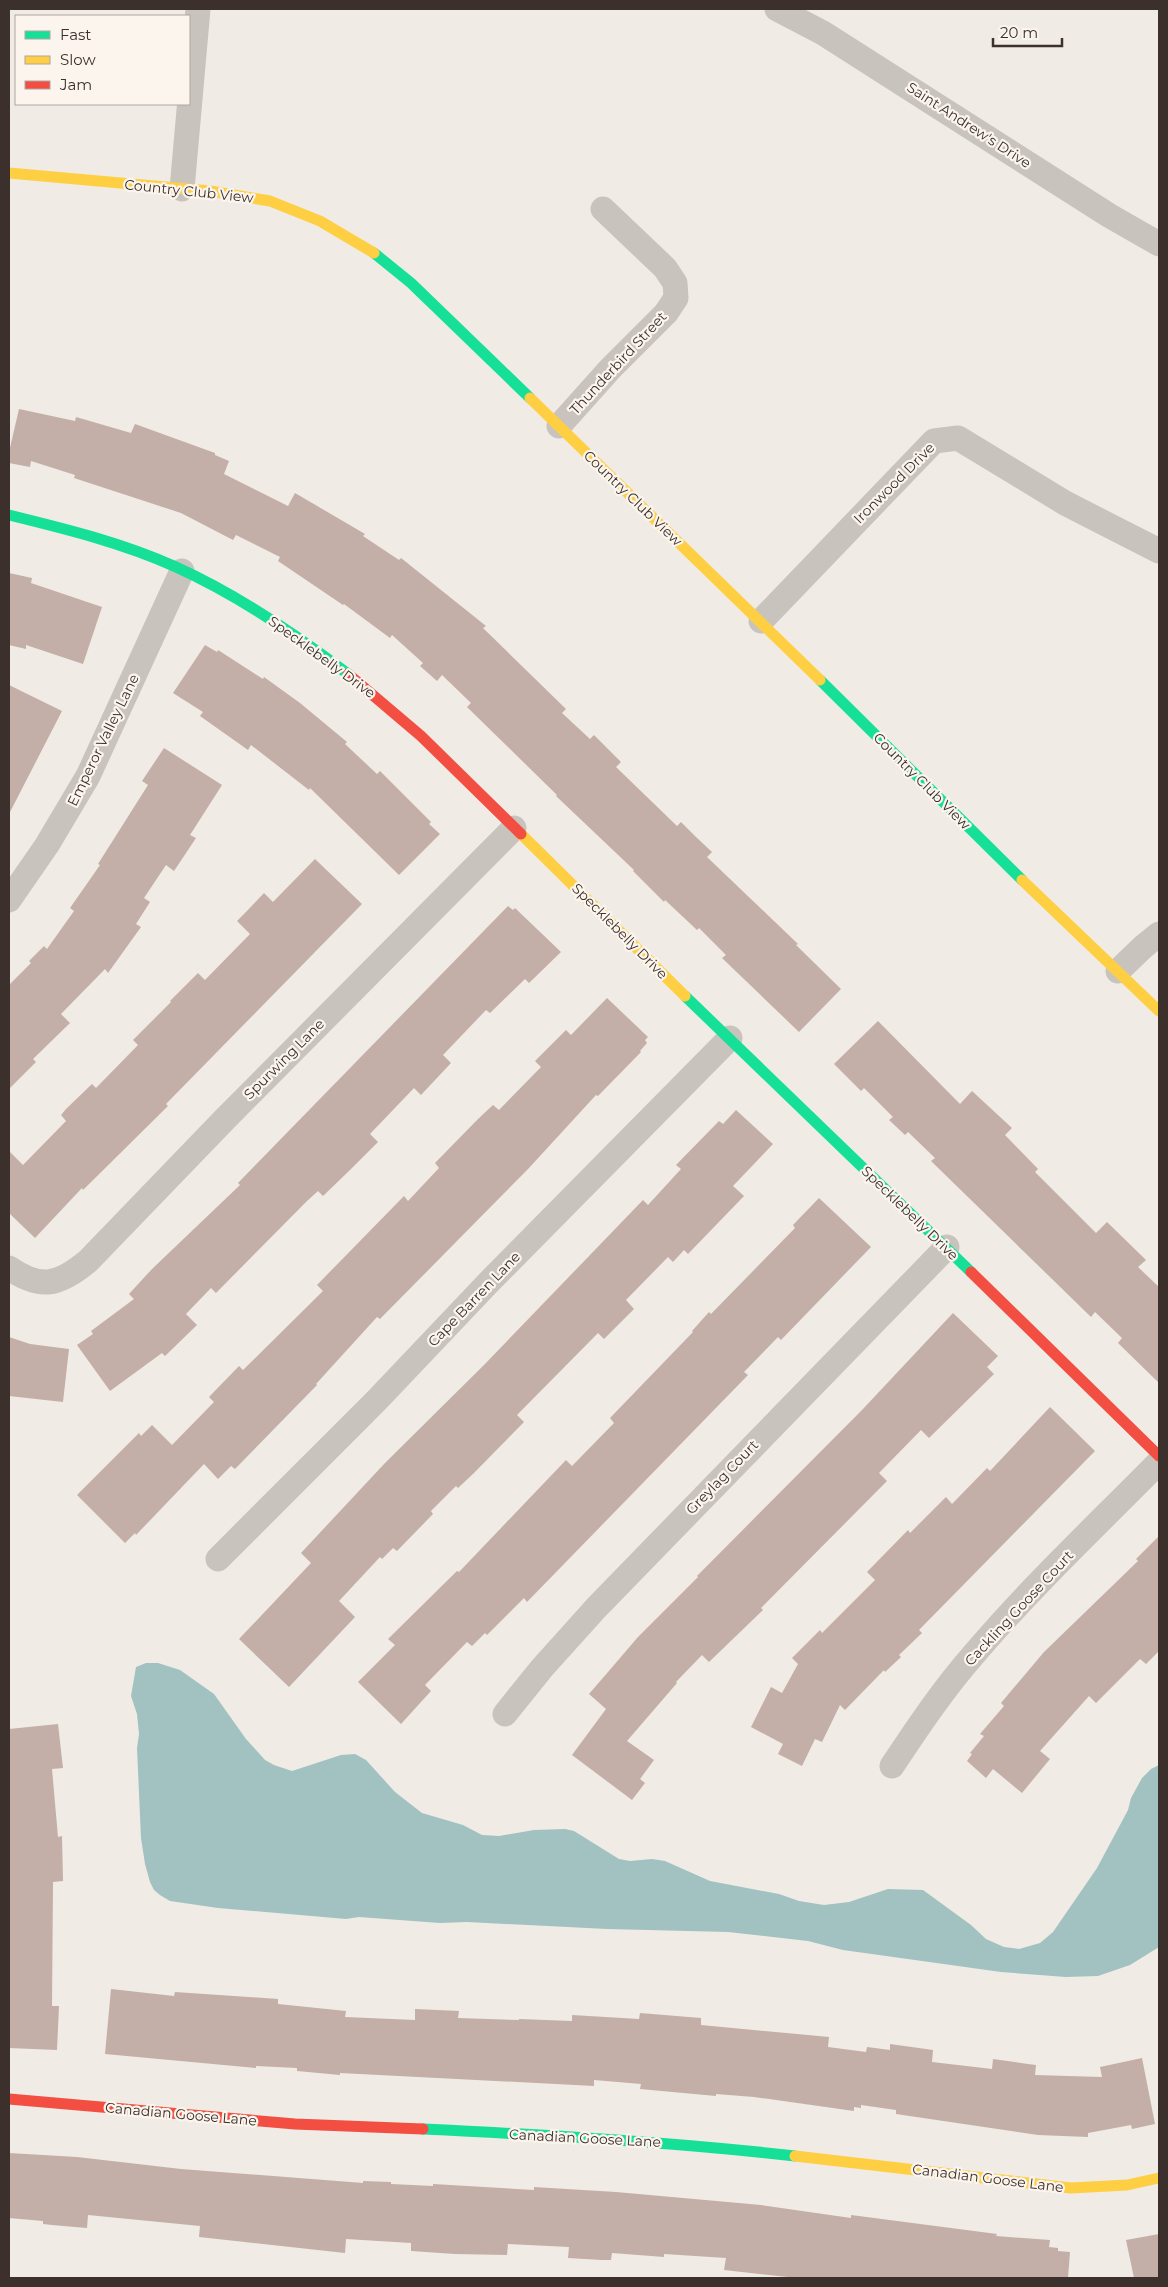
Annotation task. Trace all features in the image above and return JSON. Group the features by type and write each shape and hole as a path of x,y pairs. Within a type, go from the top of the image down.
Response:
{"street":[{"path":"190,99 198,9"},
{"name":"Saint Andrew's Drive","path":"776,9 823,33 1101,210 1159,244"},
{"path":"182,189 189,105"},
{"name":"Country Club View","path":"9,173 249,196 270,201 320,221 377,255 410,283 559,426 1159,1011"},
{"name":"Thunderbird Street","path":"559,426 610,369 666,313 676,298 675,283 665,268 603,209"},
{"name":"Ironwood Drive","path":"760,621 934,441 958,438 1065,503 1159,550"},
{"name":"Specklebelly Drive","path":"9,515 75,532 144,554 182,571 258,612 335,663 380,699 514,828 546,856 1159,1456"},
{"name":"Emperor Valley Lane","path":"9,900 47,845 88,776 182,571"},
{"name":"Spurwing Lane","path":"9,1268 28,1280 51,1284 71,1275 88,1262 224,1120 514,828"},
{"path":"1118,971 1143,946 1159,934"},
{"name":"Cape Barren Lane","path":"218,1559 376,1401 483,1288 730,1038"},
{"name":"Greylag Court","path":"505,1714 542,1668 602,1601 947,1247"},
{"name":"Cackling Goose Court","path":"892,1766 925,1717 974,1654 1159,1462"},
{"name":"Canadian Goose Lane","path":"9,2099 295,2124 559,2135 686,2144 1071,2188 1127,2185 1159,2178"}],"water":[{"path":"146,1663 158,1663 180,1670 214,1694 246,1739 265,1760 274,1765 292,1771 341,1755 355,1754 366,1760 395,1792 422,1813 463,1825 482,1835 499,1836 534,1830 565,1829 574,1831 619,1859 630,1861 652,1859 665,1861 710,1881 824,1905 849,1902 888,1889 923,1890 971,1925 986,1939 1004,1947 1019,1949 1040,1943 1053,1932 1097,1868 1128,1810 1131,1798 1142,1778 1151,1769 1159,1765 1159,1947 1130,1965 1098,1976 1066,1977 1001,1972 843,1950 808,1941 728,1932 607,1929 467,1922 440,1923 359,1917 346,1919 218,1908 170,1901 154,1890 150,1882 141,1838 137,1748 139,1734 137,1714 131,1696 136,1667"}],"building":[{"path":"19,409 75,421 76,417 131,433 135,424 215,453 215,455 229,461 224,474 288,506 295,493 365,534 363,536 399,560 401,558 486,626 483,628 566,709 562,713 590,739 594,735 621,762 616,767 677,826 681,822 712,852 707,857 798,944 796,945 841,989 799,1032 722,958 726,955 699,928 697,930 665,900 664,902 634,870 556,796 467,707 471,703 442,675 437,681 420,666 423,663 392,635 390,638 344,604 278,561 280,557 236,535 233,540 181,513 74,478 75,475 31,461 30,467 9,463 9,452"},
{"path":"9,573 32,578 31,583 102,607 83,664 26,645 26,649 9,645"},
{"path":"205,645 217,652 218,650 263,679 264,677 300,703 347,742 345,744 377,774 380,771 431,822 429,824 440,834 399,875 310,788 309,790 251,745 248,750 200,716 203,712 173,693"},
{"path":"9,685 62,711 9,814"},
{"path":"164,748 222,785 190,835 196,838 174,871 166,865 144,898 150,902 136,924 141,927 108,973 105,969 61,1014 70,1023 33,1059 36,1062 9,1089 9,985 31,963 29,961 44,946 47,949 74,911 70,908 100,865 98,864 148,785 142,781"},
{"path":"315,859 362,904 166,1104 168,1106 83,1190 82,1188 35,1238 9,1213 9,1151 23,1165 66,1121 61,1115 66,1109 92,1084 96,1088 138,1045 133,1040 170,1001 198,973 205,980 250,934 237,921 264,893 273,902"},
{"path":"508,906 513,910 515,908 561,952 529,983 525,979 490,1013 486,1010 443,1055 451,1063 421,1095 414,1088 370,1134 378,1142 323,1196 318,1191 216,1293 211,1288 186,1314 197,1325 165,1356 162,1353 110,1391 77,1345 93,1334 91,1331 134,1299 129,1294 152,1269 240,1185 238,1183"},
{"path":"607,998 648,1037 645,1040 647,1043 641,1052 598,1096 596,1095 529,1168 380,1319 377,1317 317,1385 235,1469 231,1466 218,1479 204,1464 136,1535 135,1533 125,1543 77,1495 139,1433 141,1436 152,1425 172,1445 214,1402 209,1397 239,1366 243,1370 323,1291 317,1285 404,1196 408,1201 439,1168 435,1163 493,1105 499,1110 541,1067 535,1061 566,1030 571,1035"},
{"path":"878,1021 960,1104 972,1091 1012,1128 1005,1135 1038,1169 1035,1172 1096,1233 1107,1222 1146,1260 1138,1267 1159,1287 1159,1383 1118,1343 1122,1338 1095,1312 1091,1317 931,1161 935,1158 908,1132 905,1135 889,1120 893,1117 864,1088 861,1091 834,1064"},
{"path":"736,1110 773,1144 733,1186 744,1196 688,1254 684,1250 673,1262 668,1257 626,1300 634,1309 604,1339 598,1333 517,1415 524,1422 474,1473 458,1488 456,1486 431,1511 433,1514 397,1551 393,1548 382,1559 380,1557 339,1601 355,1617 289,1687 239,1639 311,1563 301,1553 385,1463 484,1365 643,1200 648,1205 681,1169 676,1165 719,1121 723,1124"},
{"path":"819,1198 871,1247 781,1340 778,1337 744,1372 748,1375 527,1602 524,1598 487,1635 485,1633 472,1646 467,1642 425,1685 431,1691 401,1724 358,1682 395,1645 388,1639 457,1571 459,1572 566,1460 572,1466 614,1423 610,1418 693,1332 709,1312 711,1314 795,1228 793,1225"},
{"path":"953,1313 998,1356 987,1367 994,1374 929,1438 921,1430 879,1473 887,1481 761,1608 763,1610 709,1662 702,1655 676,1682 627,1741 654,1760 640,1779 645,1783 632,1800 572,1755 606,1709 589,1694 638,1637 862,1410"},
{"path":"9,1337 30,1344 69,1349 63,1402 9,1396"},
{"path":"1050,1407 1095,1451 919,1630 922,1633 899,1655 901,1657 885,1672 884,1670 845,1710 840,1705 822,1742 815,1739 802,1766 778,1754 783,1744 751,1727 771,1687 782,1693 798,1664 792,1658 820,1630 822,1633 875,1580 867,1572 908,1530 910,1533 946,1497 952,1504 987,1468 990,1471"},
{"path":"1159,1536 1159,1651 1146,1664 1140,1659 1096,1703 1089,1696 1040,1751 1050,1759 1022,1793 993,1769 986,1778 967,1761 972,1754 970,1753 984,1736 980,1734 1004,1706 1001,1703 1044,1652 1138,1561 1136,1559"},
{"path":"58,1724 63,1768 52,1769 58,1837 62,1836 63,1881 53,1882 52,2006 59,2006 57,2050 9,2048 9,1729"},
{"path":"111,1989 174,1996 175,1992 278,1999 278,2004 346,2011 345,2017 415,2020 415,2009 459,2011 458,2018 519,2020 572,2021 572,2015 639,2019 640,2013 701,2018 701,2025 829,2037 828,2047 866,2052 867,2047 890,2050 890,2044 933,2050 932,2062 992,2069 993,2059 1036,2065 1035,2075 1102,2077 1100,2067 1142,2058 1155,2124 1132,2129 1131,2125 1088,2133 1088,2137 1038,2135 896,2114 896,2110 861,2105 861,2108 854,2107 854,2111 754,2097 716,2094 716,2096 640,2089 641,2084 594,2080 594,2086 340,2073 340,2075 297,2071 297,2068 256,2066 256,2068 105,2054"},
{"path":"9,2153 77,2157 181,2169 363,2183 363,2181 391,2182 391,2184 433,2186 433,2184 534,2190 534,2187 616,2192 761,2205 851,2218 851,2215 997,2234 996,2236 1050,2240 1049,2247 1058,2248 1058,2251 1070,2252 1068,2278 797,2278 724,2270 726,2258 664,2254 664,2257 612,2253 611,2260 568,2258 569,2247 508,2244 507,2255 455,2254 411,2251 411,2243 346,2239 345,2253 199,2237 200,2226 88,2215 87,2228 43,2224 43,2221 9,2218"},
{"path":"1159,2234 1159,2278 1134,2278 1126,2240"}],"traffic: fast":[{"path":"374,253 411,283 530,398"},
{"path":"9,515 115,544 176,567 243,602 307,644 348,674"},
{"path":"820,680 1022,880"},
{"path":"685,996 971,1272"},
{"path":"423,2129 609,2140 795,2156"}],"traffic: slow":[{"path":"9,173 210,191 270,201 320,221 374,253"},
{"path":"530,398 820,680"},
{"path":"521,834 685,996"},
{"path":"1022,880 1159,1011"},
{"path":"795,2156 1071,2188 1127,2185 1159,2178"}],"traffic: jam":[{"path":"348,674 421,736 521,834"},
{"path":"971,1272 1159,1456"},
{"path":"9,2099 295,2124 423,2129"}]}
